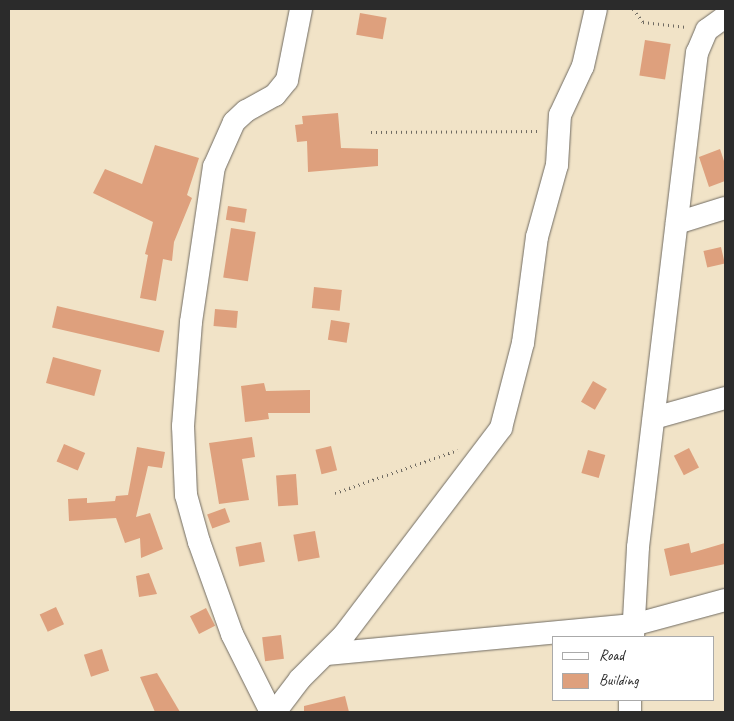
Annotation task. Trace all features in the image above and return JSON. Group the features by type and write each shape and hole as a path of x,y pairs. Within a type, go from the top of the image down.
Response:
{"street":[{"path":"301,9 287,80 275,95 246,111 234,122 214,167 191,322 183,426 186,495 199,542 232,634 273,712 300,679 327,654 494,438 504,419 523,343 537,237 557,165 565,100 585,60 596,9"},
{"path":"633,631 638,547 697,53 716,24"},
{"path":"677,223 725,208"},
{"path":"654,418 725,398"},
{"path":"566,636 633,631 725,600"},
{"path":"327,654 552,637"}],"path":[{"path":"633,9 642,22 716,24"},
{"path":"371,132 560,131"},
{"path":"335,493 494,438"}],"building":[{"path":"360,13 387,18 383,39 356,35"},
{"path":"645,40 671,44 665,80 639,76"},
{"path":"338,113 341,148 378,149 378,166 308,172 307,141 297,142 295,125 303,124 302,116"},
{"path":"155,145 199,158 187,195 192,198 174,242 172,261 163,259 156,301 140,298 148,255 145,254 153,222 93,193 105,169 142,184"},
{"path":"720,149 725,164 725,181 709,187 699,157"},
{"path":"228,206 247,209 245,223 226,220"},
{"path":"231,228 256,232 248,281 223,277"},
{"path":"721,247 725,264 707,268 703,251"},
{"path":"314,287 342,290 340,311 312,308"},
{"path":"57,306 164,331 159,352 52,327"},
{"path":"215,309 238,311 236,328 214,326"},
{"path":"331,320 350,323 347,343 328,340"},
{"path":"53,357 101,370 94,396 46,383"},
{"path":"593,381 607,389 595,410 581,402"},
{"path":"264,383 266,391 310,390 310,413 268,413 269,419 245,422 241,386"},
{"path":"252,437 255,457 242,459 249,500 219,504 209,443"},
{"path":"64,444 85,453 78,470 57,461"},
{"path":"331,446 337,470 322,474 315,450"},
{"path":"137,447 165,452 162,468 148,466 136,517 150,513 163,549 141,558 140,538 125,543 116,518 69,521 68,499 87,498 87,503 115,501 116,496 128,495"},
{"path":"689,448 699,468 684,475 674,456"},
{"path":"588,450 605,455 599,478 581,473"},
{"path":"296,474 298,505 278,506 276,475"},
{"path":"225,508 230,522 212,529 207,514"},
{"path":"315,531 320,558 298,561 293,535"},
{"path":"261,542 265,562 239,567 235,547"},
{"path":"689,543 691,553 725,543 725,564 670,576 664,549"},
{"path":"149,573 157,594 139,597 136,576"},
{"path":"56,607 64,624 48,632 40,615"},
{"path":"206,608 215,626 199,634 190,616"},
{"path":"281,635 284,659 265,661 262,637"},
{"path":"102,649 109,671 91,677 84,655"},
{"path":"157,673 180,712 155,712 140,677"},
{"path":"345,696 349,712 304,712 304,706"}]}
